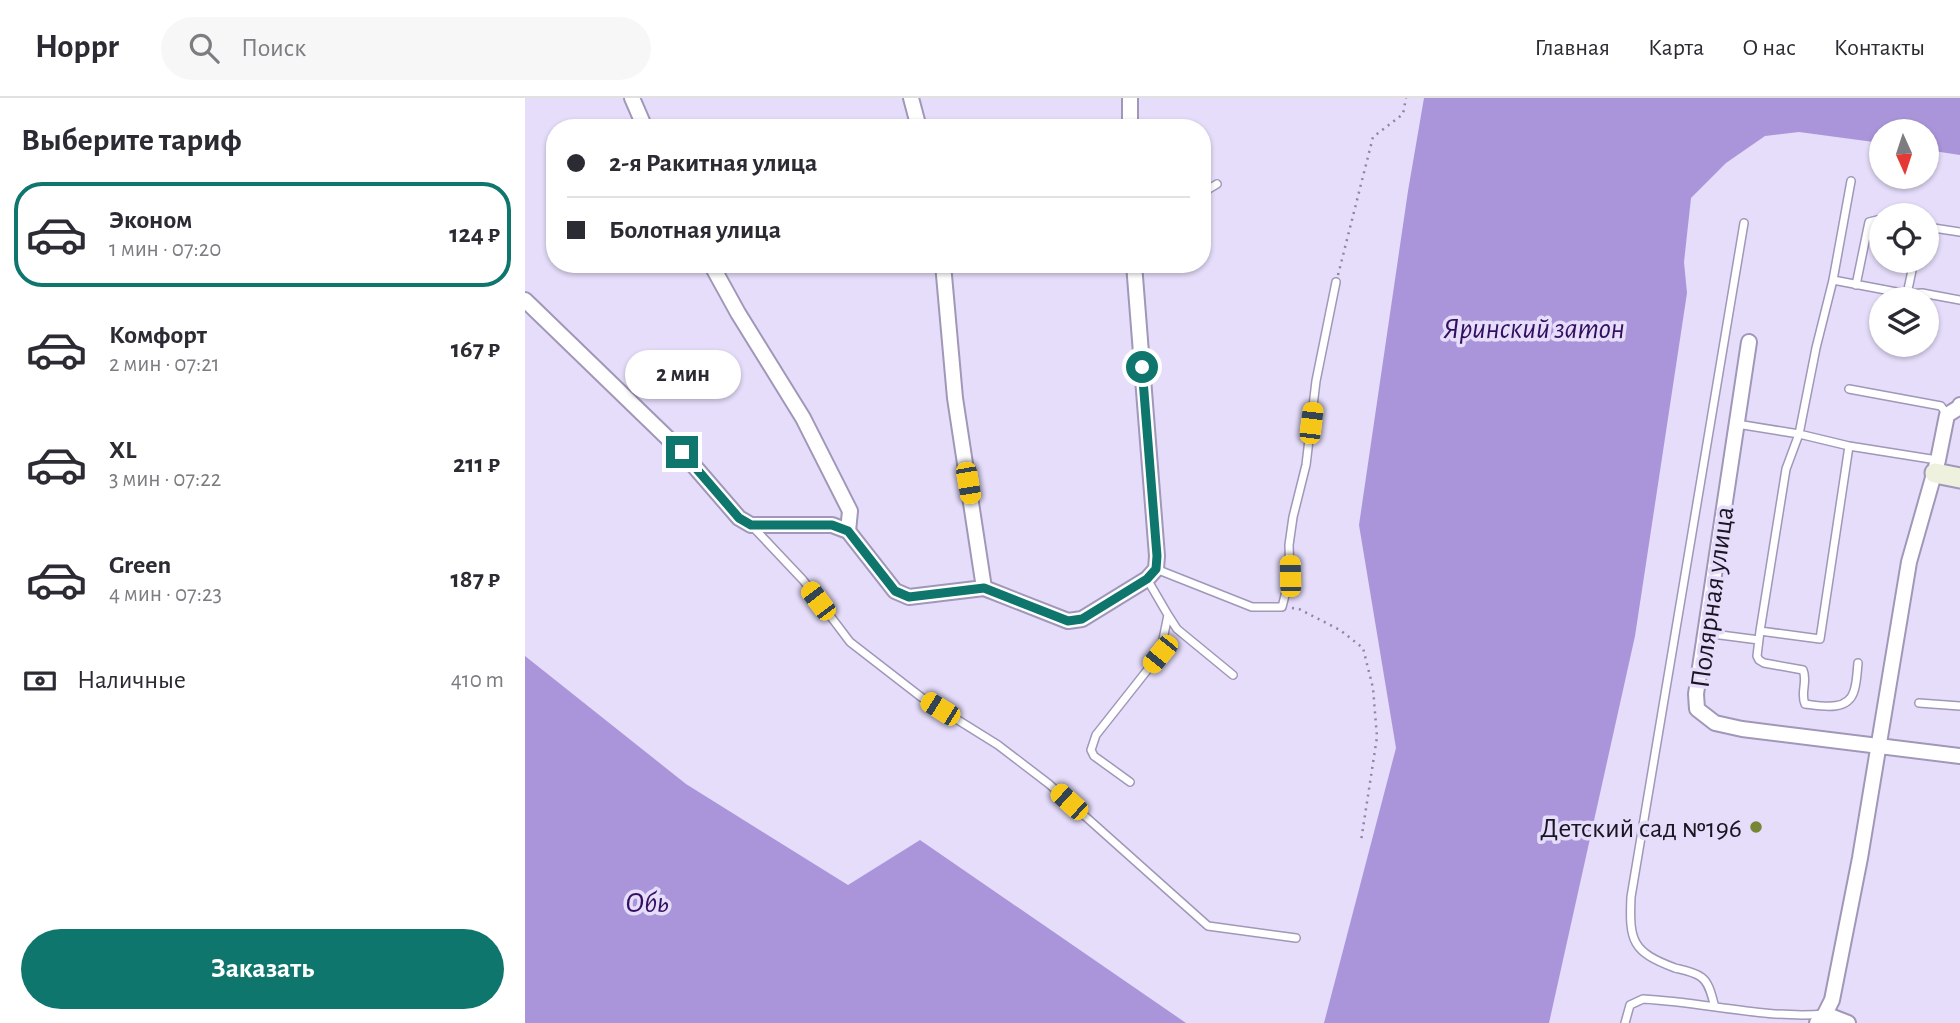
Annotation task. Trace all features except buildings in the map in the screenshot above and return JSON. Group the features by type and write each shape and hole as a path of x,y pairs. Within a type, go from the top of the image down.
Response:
{"street":[{"path":"632,98 641,119"},
{"path":"911,98 917,119"},
{"path":"1130,98 1130,119"},
{"path":"716,273 803,418 850,511 848,531"},
{"path":"944,273 955,398 984,588"},
{"path":"525,300 682,452 739,518 751,525 832,525 848,531 895,591 909,597 984,588 1068,621 1082,619 1153,568 1135,273"},
{"name":"Полярная улица","path":"1749,342 1696,695 1697,709 1714,723 1742,729 1960,756"},
{"path":"1848,1023 1821,1018 1832,1000 1835,987 1862,846 1909,562 1936,467 1947,415 1960,405"},
{"path":"1936,467 1960,478"}],"lane":[{"path":"1851,181 1833,280 1799,434 1786,469 1757,656 1763,663 1803,670 1806,676 1803,699 1805,704 1832,708 1854,694 1858,663"},
{"path":"1211,188 1217,184"},
{"path":"1856,285 1869,222"},
{"path":"1715,1007 1703,978 1660,962 1641,951 1630,928 1630,897 1744,223"},
{"path":"1939,229 1960,232"},
{"path":"1833,280 1869,287"},
{"path":"1153,568 1252,607 1282,607 1290,576 1289,545 1293,517 1306,465 1316,381 1336,282"},
{"path":"1939,296 1960,300"},
{"path":"1849,388 1941,406 1947,415"},
{"path":"1737,424 1799,434 1936,467"},
{"path":"1705,633 1820,639 1849,446"},
{"path":"751,525 803,580 850,642 921,697 997,745 1049,784 1208,926 1296,938"},
{"path":"1153,568 1168,615 1177,629 1233,675"},
{"path":"1130,782 1094,756 1091,750 1096,735 1160,654 1168,615"},
{"path":"1919,703 1960,706"},
{"path":"1625,1023 1630,1005 1643,999 1821,1018"}],"path":[{"path":"1336,282 1373,137 1403,114 1406,98"},
{"path":"1282,607 1299,609 1340,630 1363,648 1373,688 1377,737 1361,841"}],"water":[{"name":"Яринский затон","path":"1424,98 1960,98 1960,155 1939,152 1939,119 1869,119 1869,141 1799,132 1765,136 1726,163 1691,198 1684,262 1687,293 1635,636 1549,1023 1324,1023 1396,748 1359,525"},
{"name":"Обь","path":"525,656 686,784 848,885 920,840 1186,1023 525,1023"}],"place":[{"name":"Детский сад №196","path":"1756,827"}],"route":[{"path":"682,452 739,518 751,525 832,525 848,531 895,591 909,597 984,588 1068,621 1082,619 1147,579 1156,569 1142,367"}]}
